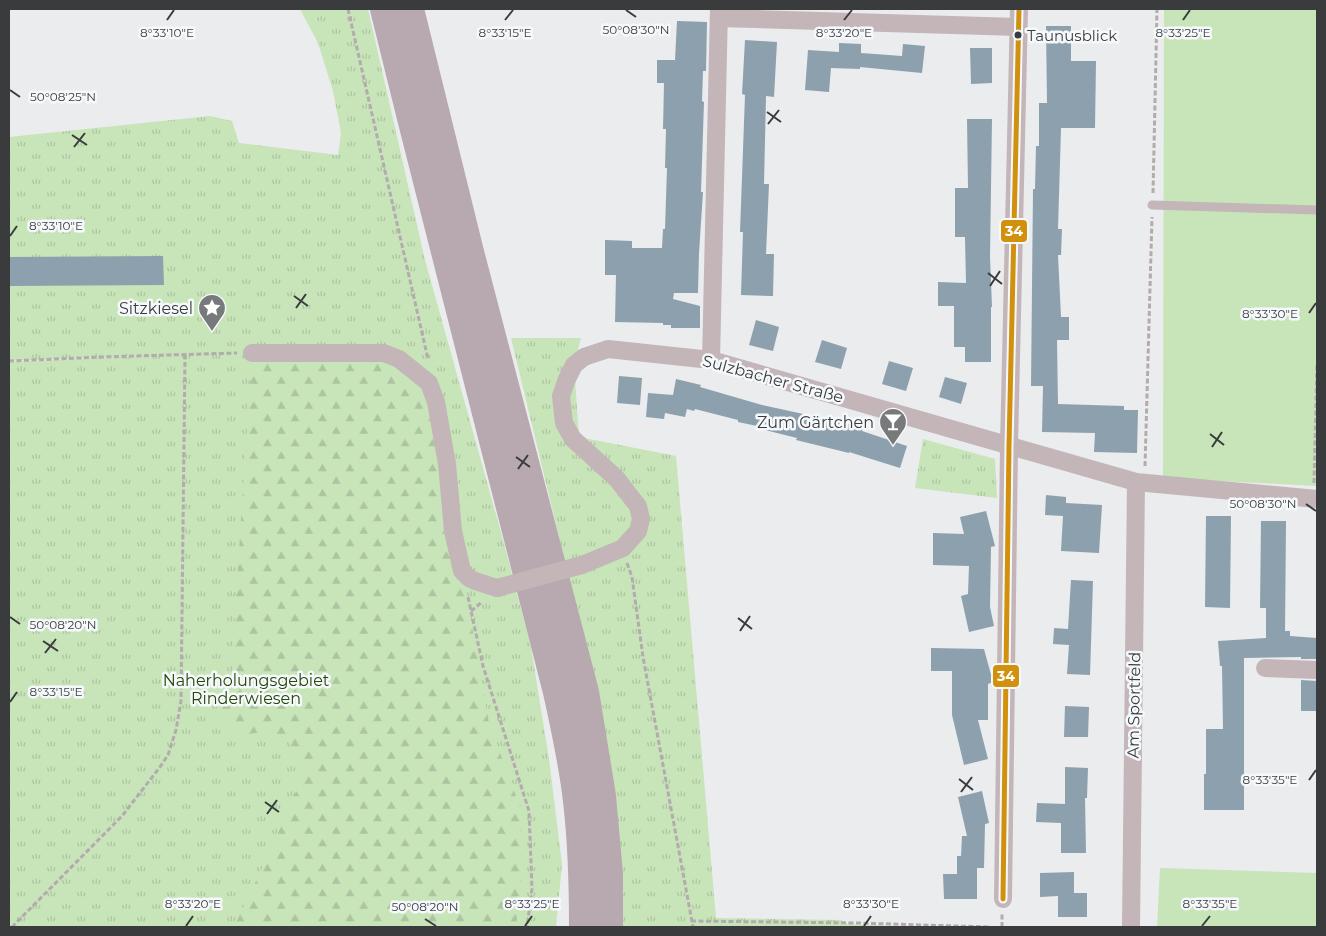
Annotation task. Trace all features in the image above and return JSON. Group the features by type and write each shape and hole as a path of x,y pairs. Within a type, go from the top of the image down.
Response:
{"highway":[{"path":"384,9 557,692 570,752 582,854 582,927"},
{"path":"410,9 465,234 585,692 602,796 609,874 609,927"}],"street":[{"path":"1003,899 1009,446 1019,9"},
{"path":"711,360 719,13 1018,27"},
{"name":"Sulzbacher Straße","path":"623,548 638,531 641,519 638,506 617,479 573,439 564,422 561,396 574,364 584,357 608,349 711,360 1140,483 1316,492"},
{"path":"252,353 384,353 399,359 430,383 436,402 447,464 454,531 462,571 469,578 496,588 582,565 623,548"},
{"name":"Am Sportfeld","path":"1131,927 1140,483"},
{"path":"1265,668 1317,670"}],"lane":[{"path":"1152,204 1317,210"}],"path":[{"path":"348,9 427,354 430,383"},
{"path":"1140,483 1152,204 1157,9"},
{"path":"9,361 252,353"},
{"path":"12,927 122,816 168,755 174,738 181,701 185,355"},
{"path":"1316,492 1317,364"},
{"path":"623,548 632,577 643,657 693,927"},
{"path":"471,611 484,666 529,811 532,889 527,927"},
{"path":"691,920 990,927"},
{"path":"857,923 860,927"}],"green space":[{"name":"Naherholungsgebiet Rinderwiesen","path":"300,9 368,9 425,260 531,647 549,759 562,864 556,927 9,927 9,362 142,356 9,361 9,137 210,116 232,121 239,143 338,155 341,133 333,91 318,43"},
{"path":"1164,9 1317,9 1317,486 1163,478"},
{"path":"511,338 581,338 574,365 579,437 676,456 716,918 841,920 847,924 926,927 623,927 617,805 601,746 587,653"},
{"path":"377,352 429,383 489,723 520,807 520,894 516,927 234,927 303,776 302,758 290,743 268,731 236,736 214,714 232,679 252,353"},
{"path":"923,439 995,459 997,498 915,488"},
{"path":"1160,868 1317,873 1317,927 1157,927"}],"building":[{"path":"677,21 707,22 706,71 703,71 702,101 704,102 701,192 703,192 698,293 674,293 673,299 700,306 700,328 671,328 671,325 663,325 663,323 615,322 616,275 605,275 605,240 632,241 632,248 662,248 663,229 665,229 666,129 663,129 664,83 657,83 657,60 675,60"},
{"path":"1046,26 1071,26 1071,61 1096,61 1095,128 1061,128 1058,229 1062,229 1061,255 1058,255 1061,317 1069,317 1069,340 1057,340 1058,404 1124,406 1124,410 1138,410 1137,453 1094,452 1095,433 1042,432 1043,386 1031,386 1033,189 1035,189 1036,146 1039,146 1039,103 1047,103"},
{"path":"745,40 777,42 774,97 766,96 764,184 769,184 766,254 774,254 773,296 741,295 743,232 740,232 745,95 742,94"},
{"path":"839,43 861,44 861,53 902,56 903,44 925,46 922,73 860,67 860,69 831,68 829,92 805,90 808,50 839,52"},
{"path":"970,48 992,48 992,83 971,84"},
{"path":"967,119 992,119 991,362 965,362 965,347 954,347 954,306 938,306 938,282 966,283 965,237 955,237 955,188 968,188"},
{"path":"163,256 164,285 9,286 9,257"},
{"path":"756,320 779,327 773,351 749,345"},
{"path":"822,340 847,348 841,369 815,362"},
{"path":"889,361 913,368 906,391 882,384"},
{"path":"619,376 642,378 640,405 617,403"},
{"path":"945,377 967,383 961,404 939,397"},
{"path":"676,379 762,405 863,427 862,431 907,446 900,468 849,452 796,440 797,438 695,409 694,411 687,409 685,417 665,413 664,419 646,417 648,393 673,395"},
{"path":"1046,495 1066,497 1066,503 1102,505 1099,553 1061,551 1063,516 1045,515"},
{"path":"986,511 995,546 991,547 990,607 994,626 969,632 961,596 968,594 969,566 933,565 933,533 964,534 960,517"},
{"path":"1206,516 1231,516 1230,608 1205,607"},
{"path":"1261,521 1286,521 1285,631 1290,631 1290,636 1317,638 1317,659 1301,659 1301,657 1244,658 1244,810 1204,810 1206,729 1223,729 1222,666 1220,666 1218,641 1266,638 1266,608 1260,608"},
{"path":"1071,580 1093,581 1090,675 1067,674 1069,645 1053,644 1054,628 1068,629"},
{"path":"931,648 984,649 993,682 988,684 988,720 978,720 988,759 964,765 952,715 952,671 931,671"},
{"path":"1301,680 1317,681 1317,711 1301,711"},
{"path":"1065,706 1089,707 1088,737 1064,737"},
{"path":"1065,767 1088,768 1087,798 1085,798 1086,853 1061,853 1061,823 1036,822 1037,803 1065,804"},
{"path":"982,791 989,823 985,824 984,868 977,868 977,899 944,899 943,874 957,874 957,856 961,856 962,836 967,836 958,797"},
{"path":"1074,872 1074,893 1087,893 1087,917 1058,917 1058,896 1040,897 1040,873"}],"transit line":[{"name":"34","path":"1003,899 1009,446 1019,9"}],"place":[{"name":"Taunusblick","path":"1018,35"},
{"name":"Sitzkiesel","path":"212,332"},
{"name":"Zum Gärtchen","path":"893,446"}]}
